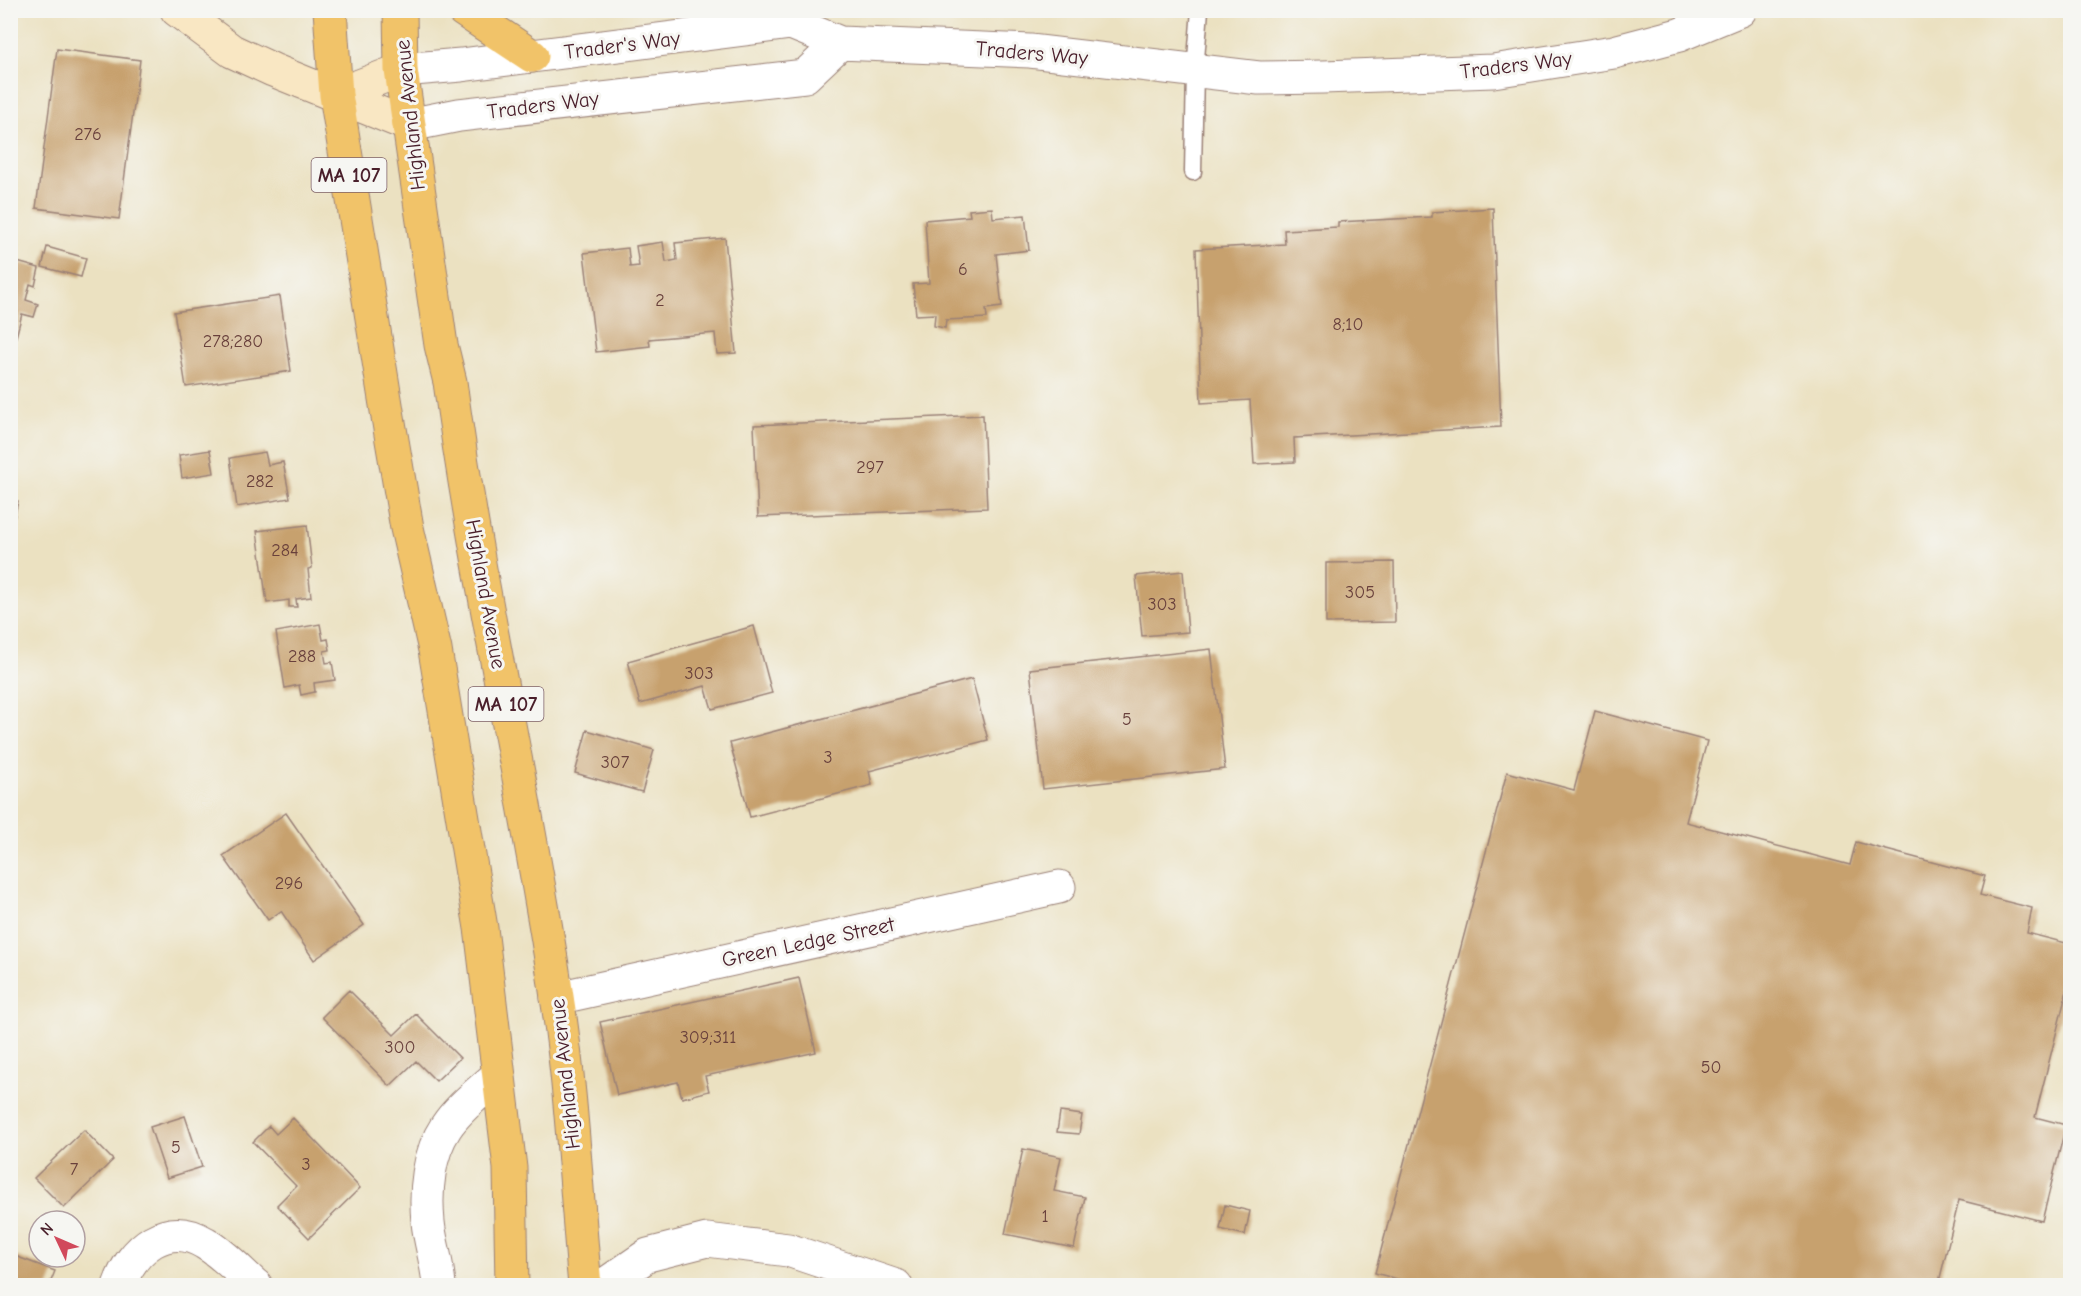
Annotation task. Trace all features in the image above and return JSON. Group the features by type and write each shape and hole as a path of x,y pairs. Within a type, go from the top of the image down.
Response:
{"main road":[{"name":"MA 107","path":"330,10 336,95 407,528 435,650 481,928 510,1168 512,1286"},
{"name":"Highland Avenue","path":"400,10 401,70 441,345 450,382 491,629 531,835 557,998 573,1133 585,1286"},
{"path":"463,10 532,56"}],"street":[{"path":"177,10 232,51 409,125"},
{"name":"Traders Way","path":"409,125 459,115 805,76 840,43 1030,51 1259,78 1388,76 1493,71 1614,52 1679,35 1740,10"},
{"name":"Trader's Way","path":"401,70 791,23 840,43"},
{"path":"336,95 401,70"},
{"name":"Green Ledge Street","path":"557,998 1059,887"},
{"path":"439,1286 428,1221 429,1182 434,1150 446,1127 498,1075"},
{"path":"119,1286 135,1256 154,1239 182,1233 205,1243 256,1286"},
{"path":"603,1286 648,1255 707,1240 788,1250 896,1286"}],"lane":[{"path":"1193,172 1195,71 1200,10"}],"building":[{"path":"57,49 140,60 119,219 36,208"},
{"path":"992,208 993,218 1025,215 1029,250 996,254 1002,307 986,309 987,318 946,320 945,328 934,326 935,314 916,315 913,284 929,283 925,220 970,216 969,210"},
{"path":"1493,208 1501,427 1294,438 1295,462 1254,464 1250,400 1201,403 1196,249 1285,244 1284,230 1338,227 1338,222 1432,217 1432,212"},
{"path":"725,238 736,353 717,354 715,333 649,339 650,346 596,352 584,253 628,248 630,267 639,266 636,246 663,242 666,262 677,260 675,243"},
{"path":"47,247 86,258 81,277 42,267"},
{"path":"10,260 39,268 35,286 30,284 26,300 38,304 34,317 22,314 16,337 10,335"},
{"path":"280,296 291,371 186,387 174,312"},
{"path":"983,415 987,508 758,517 754,425"},
{"path":"210,450 214,473 182,478 179,455"},
{"path":"265,452 268,465 283,462 290,498 237,507 230,458"},
{"path":"10,499 18,501 13,524 10,524"},
{"path":"307,525 312,568 308,569 311,597 296,599 297,607 289,607 289,600 267,603 257,531"},
{"path":"1394,562 1395,622 1326,623 1326,563"},
{"path":"1183,571 1188,632 1142,636 1136,576"},
{"path":"320,624 323,640 328,639 330,650 324,651 326,663 332,662 335,680 314,683 315,692 301,695 299,685 285,688 276,632"},
{"path":"754,626 772,693 712,709 705,686 640,704 628,661"},
{"path":"1211,649 1225,769 1043,789 1030,669"},
{"path":"972,679 988,740 869,771 872,785 750,817 730,743"},
{"path":"1595,711 1707,741 1686,822 1850,865 1856,842 1985,876 1980,895 2032,908 2027,933 2070,944 2070,979 2035,1117 2066,1125 2042,1221 1959,1200 1938,1286 1896,1286 1884,1283 1883,1286 1423,1286 1375,1273 1507,772 1574,790"},
{"path":"587,730 654,750 642,792 575,773"},
{"path":"286,813 364,925 314,960 281,911 268,920 223,856"},
{"path":"799,978 816,1052 705,1076 709,1091 682,1098 678,1082 617,1095 600,1022"},
{"path":"349,990 394,1035 416,1014 460,1058 436,1081 416,1061 390,1086 322,1017"},
{"path":"1060,1112 1082,1115 1079,1134 1057,1132"},
{"path":"185,1116 202,1167 167,1178 150,1127"},
{"path":"293,1118 360,1188 309,1238 277,1205 296,1186 253,1142 269,1126 276,1134"},
{"path":"84,1130 113,1160 64,1208 34,1178"},
{"path":"1023,1149 1061,1157 1054,1191 1085,1197 1074,1248 1005,1234"},
{"path":"1225,1205 1250,1211 1245,1235 1220,1229"},
{"path":"15,1256 27,1260 27,1269 55,1271 49,1286 10,1286 10,1269"}]}
